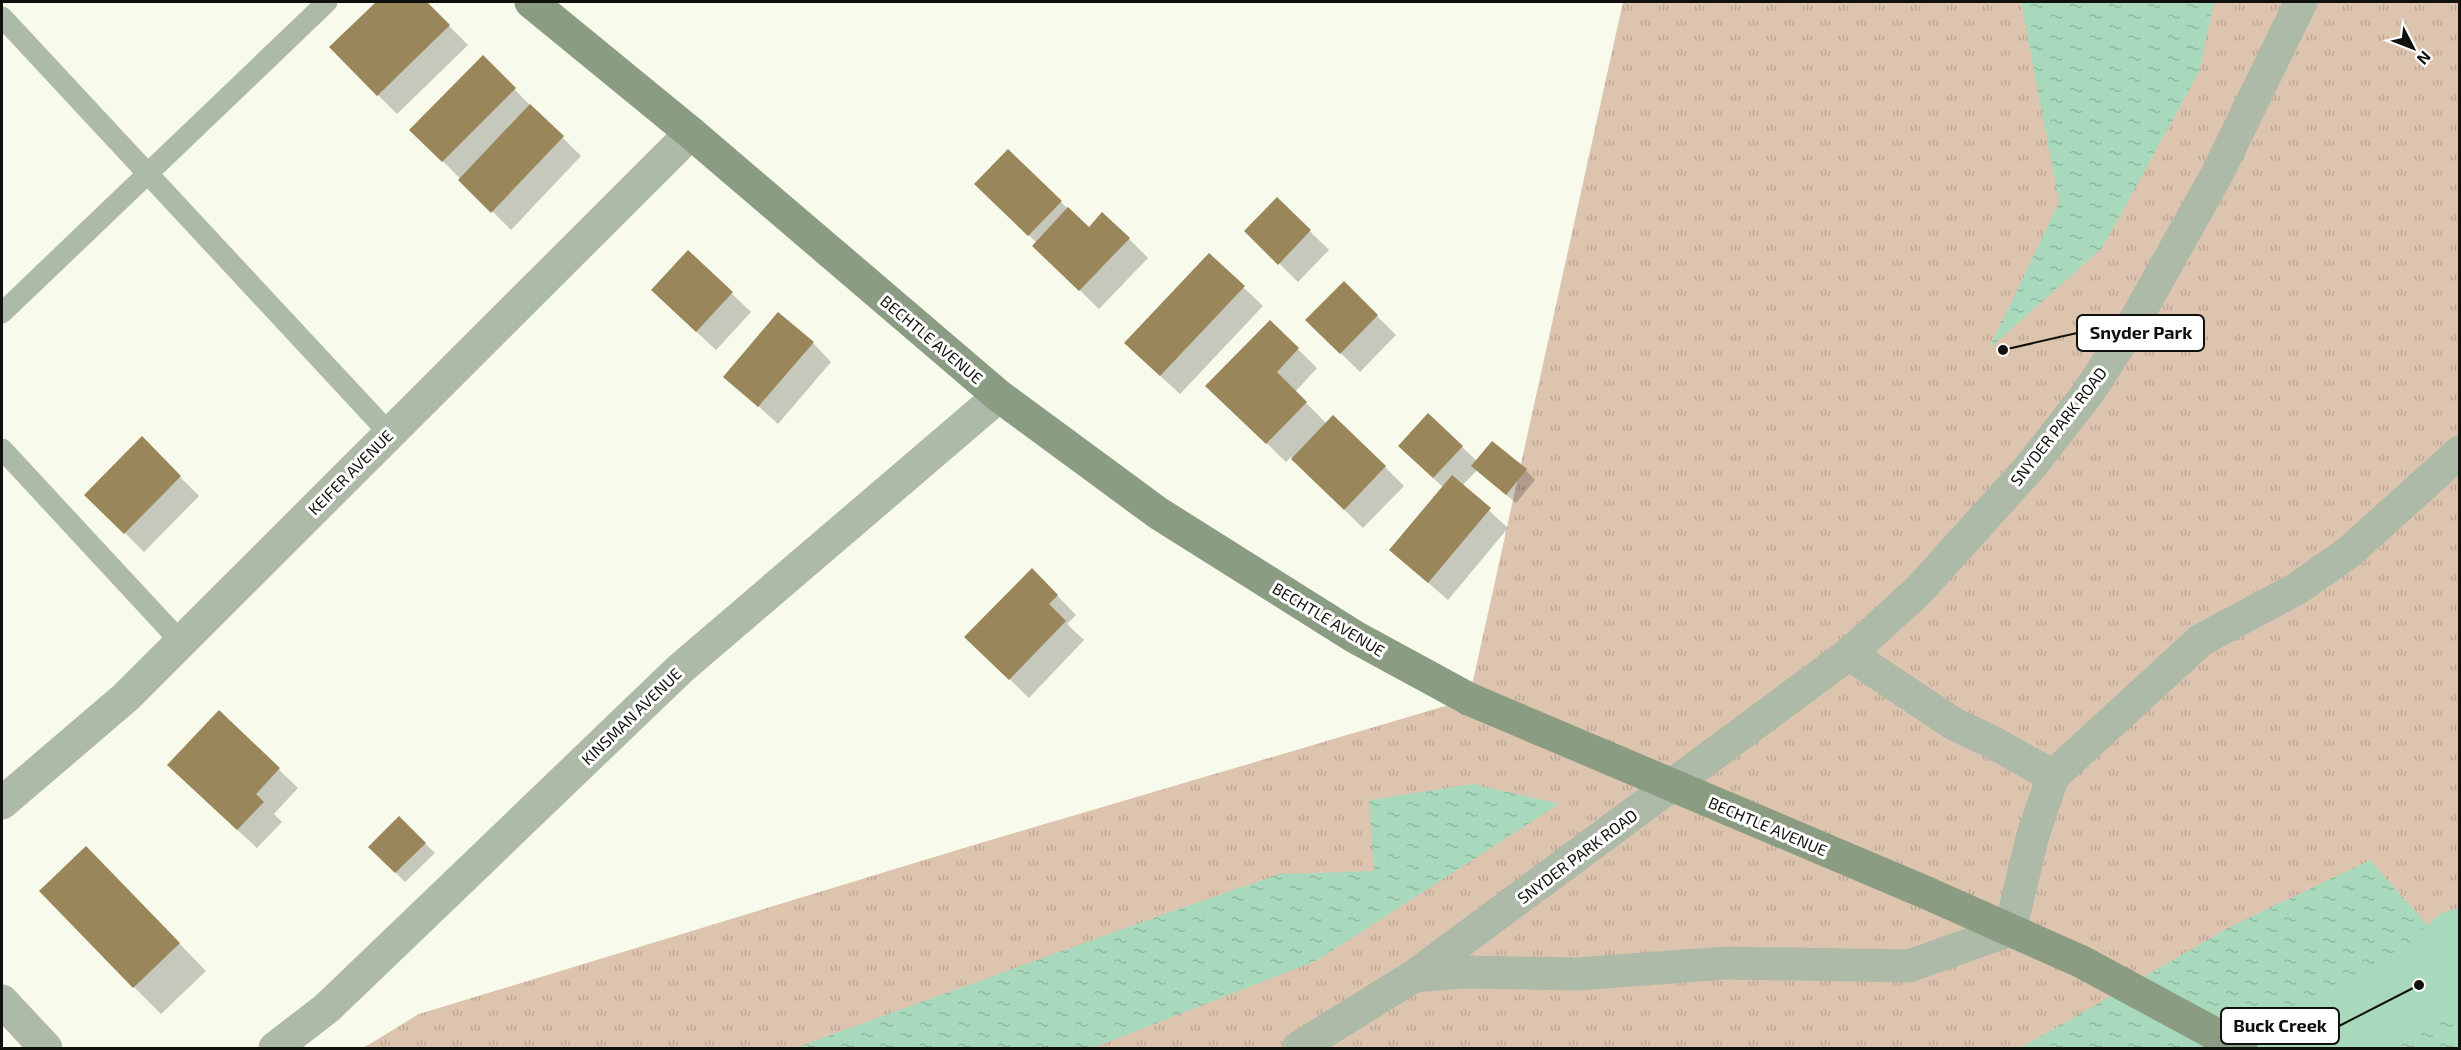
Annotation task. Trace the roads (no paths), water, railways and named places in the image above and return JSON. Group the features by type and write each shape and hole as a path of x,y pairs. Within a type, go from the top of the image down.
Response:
{"main road":[{"name":"BECHTLE AVENUE","path":"531,2 691,133 999,396 1158,513 1355,637 1469,699 1927,893 2082,962 2241,1048"}],"street":[{"name":"SNYDER PARK ROAD","path":"1298,1048 1414,976 1849,654 1918,591 2030,467 2088,393 2136,319 2217,174 2301,2"},
{"name":"KEIFER AVENUE","path":"2,803 126,697 691,133"},
{"name":"KINSMAN AVENUE","path":"275,1048 327,1008 680,669 999,396"},
{"path":"1414,976 1463,972 1578,974 1726,963 1909,966 2010,930 2033,835 2053,776 2201,640 2298,588 2349,552 2460,452"},
{"path":"1849,654 1954,724 2053,776"},
{"path":"2,1001 46,1048"}],"lane":[{"path":"2,313 327,2"},
{"path":"2,17 389,433"},
{"path":"2,449 181,642"}],"water":[{"path":"2021,2 2214,2 2199,72 2102,248 1989,349 2059,202"},
{"path":"1473,784 1559,804 1318,960 1093,1048 795,1048 1280,874 1374,871 1369,800"},
{"path":"2370,860 2459,961 2459,1048 2021,1048 2230,927"}],"waterway":[{"path":"2292,1048 2419,985 2460,946"}],"place":[{"name":"Snyder Park","path":"2003,350"},
{"name":"Buck Creek","path":"2419,985"}]}
